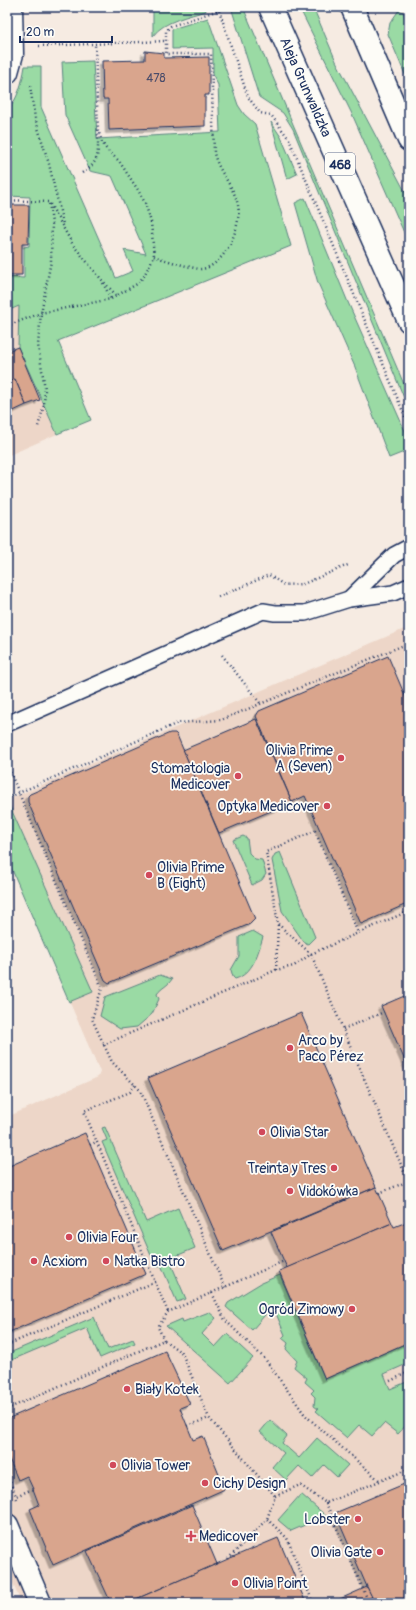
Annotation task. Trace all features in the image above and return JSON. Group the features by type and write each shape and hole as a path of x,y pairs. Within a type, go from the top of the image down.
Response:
{"main road":[{"path":"7,72 12,54 11,7"},
{"name":"Aleja Grunwaldzka","path":"270,7 409,322"},
{"path":"352,7 409,140"},
{"path":"7,1525 40,1603"}],"lane":[{"path":"349,599 394,555 409,547"},
{"path":"7,724 263,611 275,614 305,613 349,599 393,593 409,586"}],"path":[{"path":"406,7 409,15"},
{"path":"154,256 200,270 210,266 225,253 237,228 238,206 235,195 216,164 214,153 211,54 166,54 166,32 171,26 219,8 248,97 260,113 271,115 292,145 409,426"},
{"path":"39,46 166,41"},
{"path":"82,173 92,167 96,160 98,130 95,44"},
{"path":"30,82 35,118 49,164 63,224"},
{"path":"7,326 41,313 111,299 137,284 144,276 154,256 151,222 145,203 119,160 104,146 98,130"},
{"path":"7,200 49,202"},
{"path":"49,202 63,224 73,245 117,296"},
{"path":"38,427 44,405 45,388 38,345 41,313 51,261 52,223 49,202"},
{"path":"102,280 111,299"},
{"path":"218,597 269,575 284,585 303,584 354,563"},
{"path":"207,635 260,703"},
{"path":"7,798 178,723 221,720 409,643"},
{"path":"7,765 102,988 92,1020 112,1062 140,1090 225,1288"},
{"path":"276,970 278,924 266,852 315,831 358,933"},
{"path":"103,1045 276,970 294,966 311,954 409,911"},
{"path":"278,924 311,954 409,1181 379,1193"},
{"path":"343,1029 384,1012"},
{"path":"135,1085 130,1092 84,1111 168,1312"},
{"path":"90,1145 96,1142"},
{"path":"275,1496 209,1418 182,1353 164,1340 158,1327 168,1312 284,1261"},
{"path":"7,1345 155,1282"},
{"path":"212,1293 225,1320 265,1359 305,1415 380,1481"},
{"path":"7,1409 164,1340"},
{"path":"390,1381 409,1372"},
{"path":"187,1426 209,1418"},
{"path":"326,1503 409,1469"},
{"path":"7,1475 16,1496"},
{"path":"228,1559 267,1519 275,1496 300,1485 326,1503 368,1603"},
{"path":"267,1519 287,1538 313,1603"}],"shaded area":[{"path":"19,306 41,399 57,434 7,456 7,311"},
{"path":"409,627 409,1603 21,1603 7,1569 7,1117 98,1077 100,1072 7,858 7,800"}],"green space":[{"path":"153,7 205,7 206,11 185,17 163,26 153,36"},
{"path":"231,7 243,7 409,396 409,410 293,129 283,113 259,97"},
{"path":"299,7 313,7 336,61 409,199 409,244 352,114"},
{"path":"399,10 403,12 409,26 409,84 388,34 390,23"},
{"path":"208,18 238,105 244,114 255,124 291,246 58,341 91,420 57,434 18,347 19,306 7,311 7,277 24,278 24,247 29,246 30,197 7,196 7,112 19,90 25,66 41,66 41,107 116,278 133,271 124,250 146,254 112,176 90,171 65,115 62,62 93,61 97,139 220,132 218,85 213,75 213,48 172,49 172,29"},
{"path":"271,122 281,137 297,174 287,179"},
{"path":"305,198 347,300 409,440 409,450 389,458 355,367 318,283 295,203"},
{"path":"7,800 93,992 69,1002 7,858"},
{"path":"243,836 247,838 249,853 255,859 262,860 266,874 262,880 252,885 233,840"},
{"path":"280,852 315,937 308,944 304,942 282,911 272,860 275,854"},
{"path":"253,931 263,937 257,956 246,973 235,979 231,970 239,956 239,937"},
{"path":"160,975 172,979 157,994 159,999 152,1014 137,1027 120,1029 100,1016 105,997"},
{"path":"105,1127 146,1222 178,1208 195,1248 169,1259 186,1299 177,1302 161,1265 156,1267 102,1142 107,1140 102,1128"},
{"path":"280,1275 325,1379 409,1342 409,1363 384,1374 390,1389 409,1381 409,1422 398,1434 384,1423 372,1436 359,1425 347,1438 316,1411 318,1409 314,1406 315,1397 311,1393 314,1390 305,1382 307,1378 294,1367 297,1361 286,1349 288,1343 282,1338 285,1335 275,1311 271,1308 252,1330 226,1307 228,1303 261,1283"},
{"path":"209,1312 216,1318 202,1334 215,1347 227,1334 253,1358 230,1383 166,1326 182,1319 183,1322"},
{"path":"94,1317 108,1349 133,1339 135,1343 100,1358 87,1328 7,1362 7,1354"},
{"path":"270,1420 287,1436 282,1443 299,1458 317,1438 348,1465 337,1477 324,1465 312,1478 299,1466 286,1480 272,1467 284,1453 260,1432"},
{"path":"301,1494 326,1516 291,1531 278,1520"}],"building":[{"path":"145,51 164,53 164,58 209,57 209,95 205,95 205,126 109,130 108,99 103,99 102,61 145,60"},
{"path":"7,205 29,205 28,244 22,244 22,275 7,275"},
{"path":"18,347 40,400 26,405 15,379 7,382 7,351"},
{"path":"15,379 26,405 7,414 7,382"},
{"name":"Olivia Prime A (Seven)","path":"388,656 409,705 409,903 361,924 305,796 292,802 256,716 259,711"},
{"name":"Stomatologia Medicover","path":"256,719 292,802 219,833 183,750"},
{"name":"Olivia Prime B (Eight)","path":"170,733 175,733 177,735 255,919 250,924 109,983 105,980 28,802 28,796"},
{"path":"409,994 409,1070 381,1006"},
{"name":"Olivia Star","path":"301,1013 376,1187 223,1251 148,1078"},
{"name":"Olivia Four","path":"85,1133 146,1274 7,1333 7,1167"},
{"path":"376,1187 392,1223 287,1268 271,1232"},
{"name":"Ogród Zimowy","path":"409,1221 409,1342 325,1379 279,1271 392,1223 394,1227"},
{"name":"Olivia Tower","path":"165,1351 190,1404 180,1408 193,1440 203,1436 225,1489 53,1565 30,1509 39,1505 33,1489 27,1476 18,1480 7,1454 7,1419"},
{"name":"Olivia Gate","path":"409,1482 409,1603 374,1603 335,1513"},
{"path":"192,1505 217,1564 127,1603 111,1603 87,1551"},
{"name":"Olivia Point","path":"278,1538 306,1603 127,1603 228,1559"},
{"path":"367,1587 372,1597 359,1603 331,1603"}],"place":[{"name":"Olivia Prime A (Seven)","path":"341,758"},
{"name":"Stomatologia Medicover","path":"238,776"},
{"name":"Optyka Medicover","path":"327,806"},
{"name":"Olivia Prime B (Eight)","path":"149,875"},
{"name":"Arco by Paco Pérez","path":"290,1048"},
{"name":"Olivia Star","path":"262,1132"},
{"name":"Treinta y Tres","path":"334,1168"},
{"name":"Vidokówka","path":"290,1191"},
{"name":"Olivia Four","path":"69,1237"},
{"name":"Acxiom","path":"34,1261"},
{"name":"Natka Bistro","path":"106,1261"},
{"name":"Ogród Zimowy","path":"352,1309"},
{"name":"Biały Kotek","path":"127,1389"},
{"name":"Olivia Tower","path":"113,1465"},
{"name":"Cichy Design","path":"205,1483"},
{"name":"Lobster","path":"358,1519"},
{"name":"Medicover","path":"191,1536"},
{"name":"Olivia Gate","path":"380,1552"},
{"name":"Olivia Point","path":"235,1583"}]}
